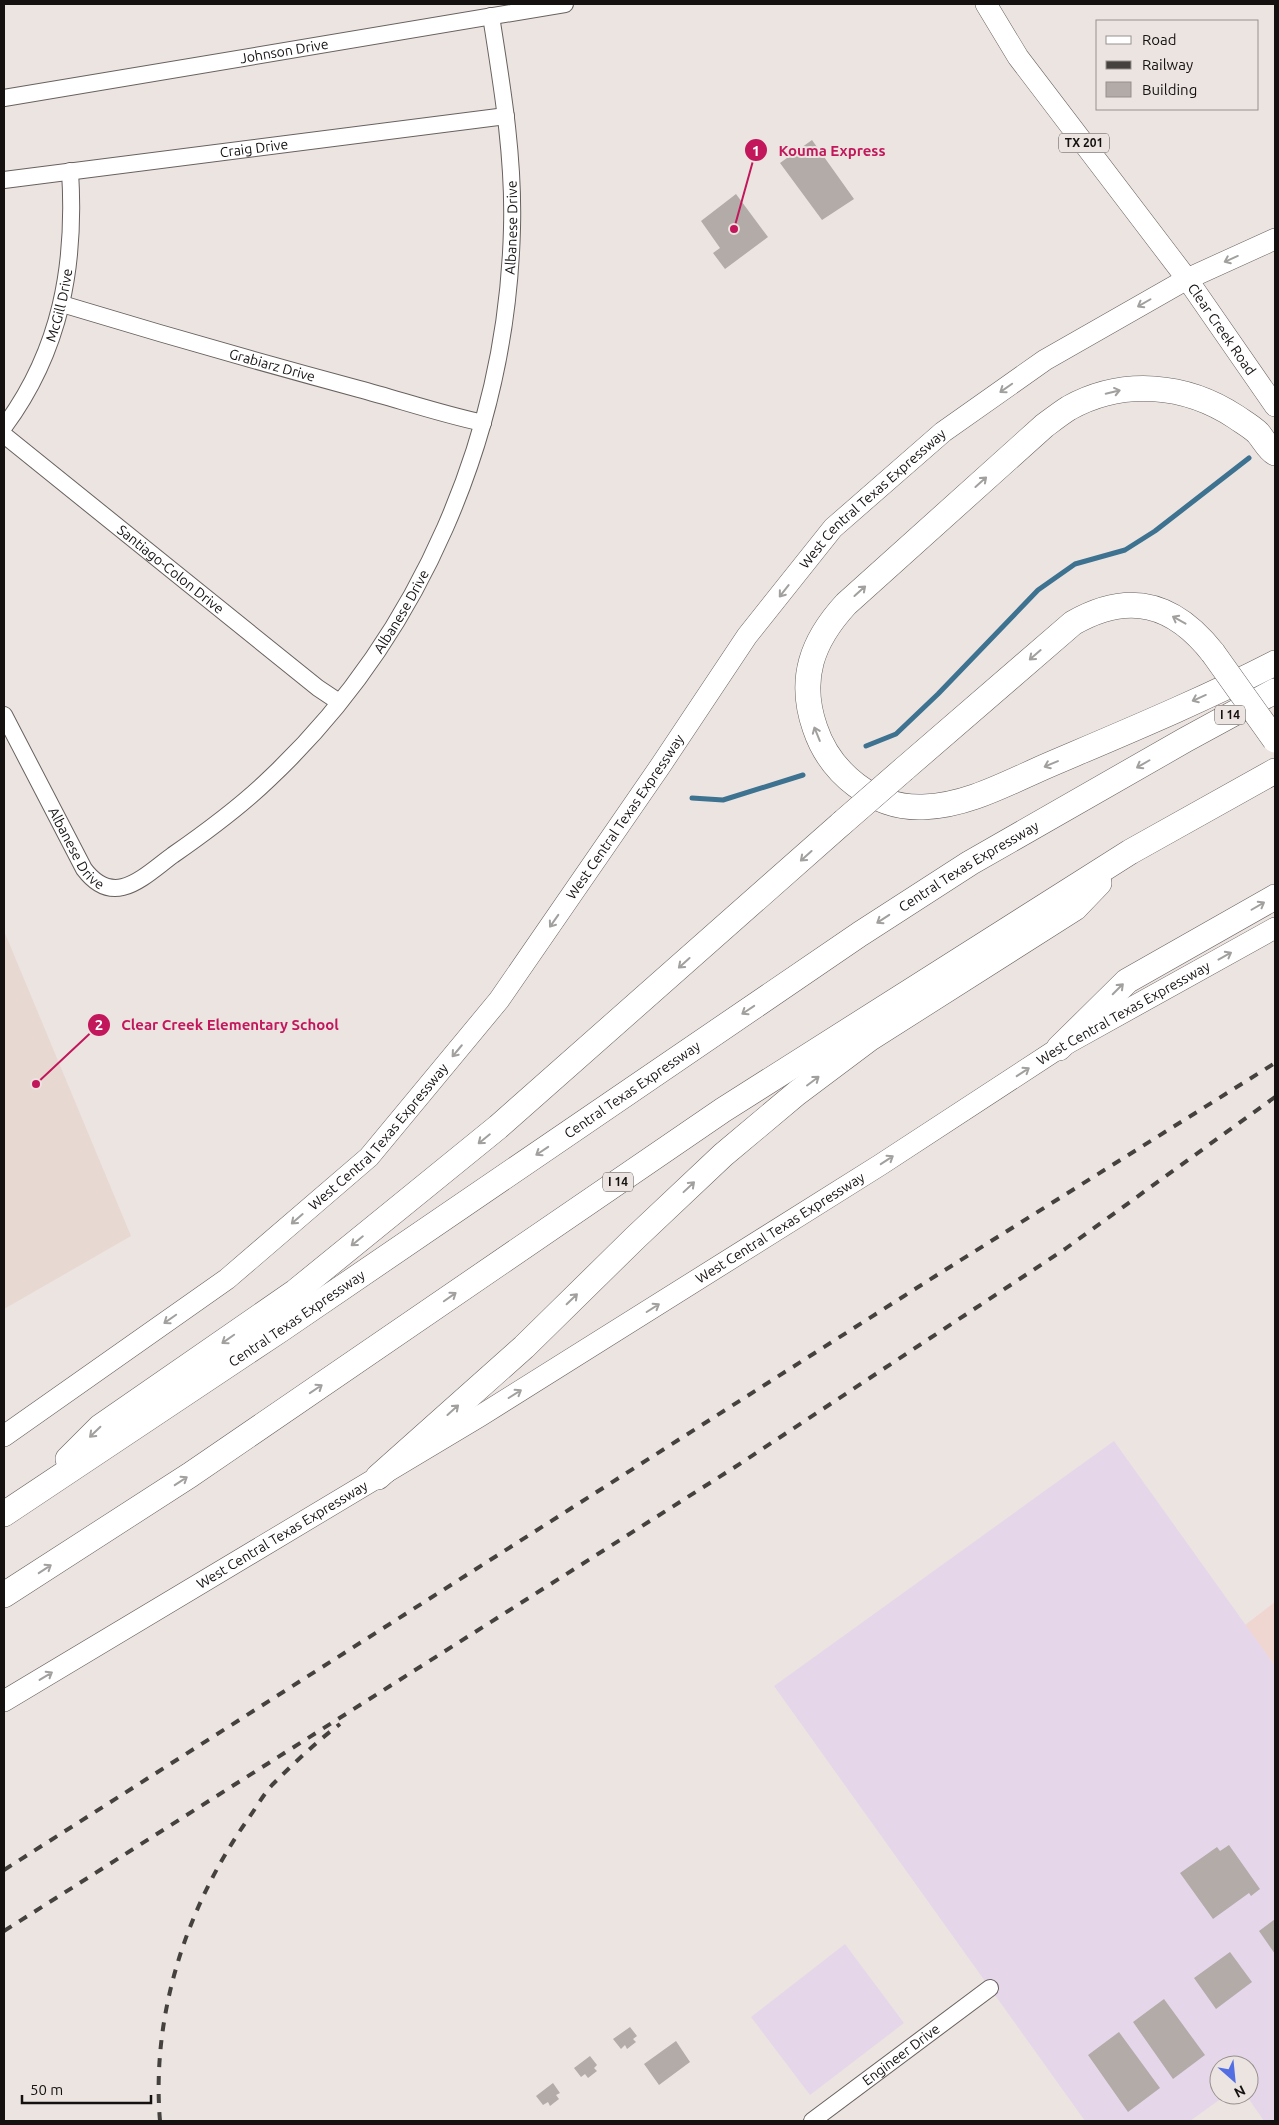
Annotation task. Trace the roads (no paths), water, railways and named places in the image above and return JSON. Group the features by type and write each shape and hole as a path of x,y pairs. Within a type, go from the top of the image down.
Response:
{"highway":[{"path":"1275,454 1258,434 1223,409 1200,398 1172,390 1144,388 1117,390 1093,397 1069,409 1044,426 846,604 828,623 816,645 810,667 809,711 828,758 843,775 862,789 879,798 900,805 922,808 947,805 973,797 1088,748 1275,663"},
{"path":"28,1499 100,1427 295,1292 498,1127 842,823 1073,623 1092,612 1116,606 1139,605 1162,611 1183,621 1200,635 1214,653 1275,740"},
{"name":"Central Texas Expressway","path":"4,1514 868,929 979,858 1185,740 1275,691"},
{"name":"I 14","path":"4,1595 190,1476 723,1110 1130,852 1275,771"},
{"path":"378,1477 524,1347 635,1238 738,1143 798,1093 869,1039 1075,908 1130,852"},
{"path":"1059,1048 1127,981 1275,896"}],"main road":[{"name":"TX 201","path":"986,4 1018,57 1186,279"},
{"name":"West Central Texas Expressway","path":"4,1436 227,1278 369,1157 499,1000 662,766 747,636 833,528 943,432 1045,360 1186,279 1275,239"},
{"name":"Clear Creek Road","path":"1186,279 1275,406"},
{"name":"West Central Texas Expressway","path":"4,1701 480,1416 816,1205 1059,1048 1275,928"}],"street":[{"name":"Johnson Drive","path":"4,98 565,4"},
{"name":"Albanese Drive","path":"4,715 84,869 92,880 102,887 122,888 144,876 208,831 268,781 339,702 391,632 417,588 459,496 483,423 501,345 510,274 512,180 506,116 491,16"},
{"name":"Craig Drive","path":"4,180 506,116"},
{"name":"McGill Drive","path":"4,427 37,374 55,329 62,304 70,259 73,211 70,171"},
{"name":"Grabiarz Drive","path":"62,304 217,350 390,397 455,417 483,423"},
{"name":"Santiago-Colon Drive","path":"4,435 318,688 339,702"},
{"name":"Engineer Drive","path":"812,2121 990,1988"}],"waterway":[{"path":"866,746 896,734 938,694 1038,590 1075,564 1125,550 1155,531 1249,458"},
{"path":"692,798 723,800 803,775"}],"railway":[{"path":"4,1870 937,1275 1275,1063"},
{"path":"4,1931 735,1467 1065,1249 1275,1097"},
{"path":"160,2121 161,2041 168,2001 178,1962 207,1888 226,1853 269,1789 305,1753 340,1724"}],"place":[{"name":"Kouma Express","path":"734,229"},
{"name":"Clear Creek Elementary School","path":"36,1084"}]}
